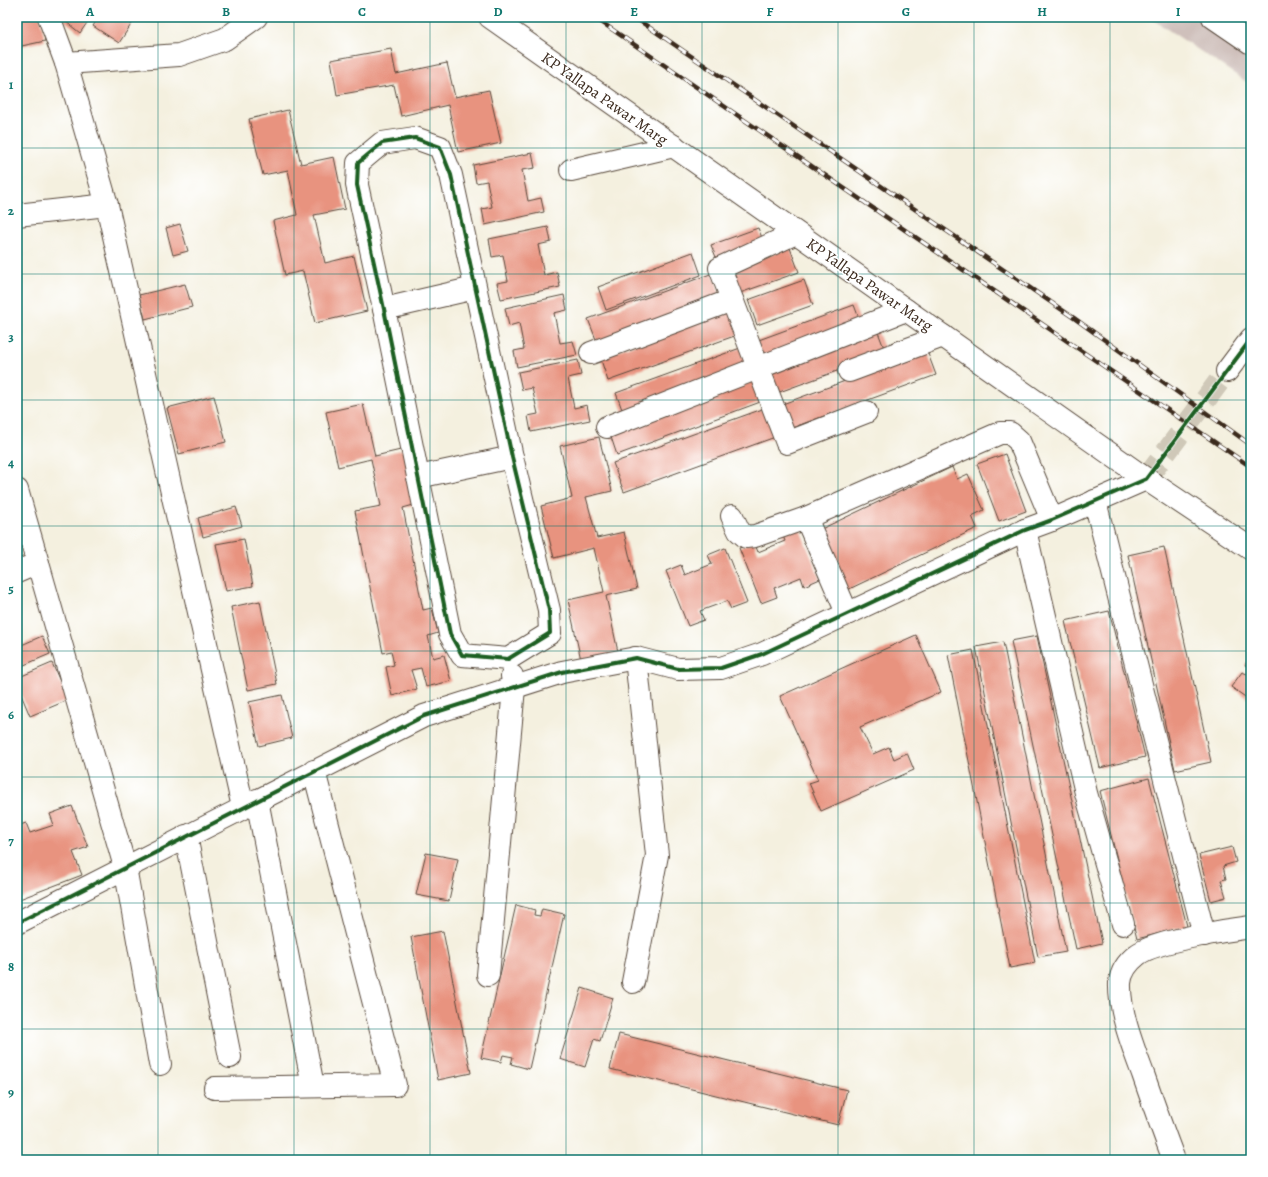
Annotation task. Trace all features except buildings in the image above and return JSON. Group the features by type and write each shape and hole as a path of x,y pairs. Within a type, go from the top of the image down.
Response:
{"street":[{"path":"49,17 66,63 107,205 250,804 313,1086"},
{"path":"66,63 179,55 225,39 256,17"},
{"name":"KP Yallapa Pawar Marg","path":"490,17 1146,479 1251,549"},
{"path":"1213,17 1251,43"},
{"path":"415,138 440,147 451,175 474,288 512,457 549,610 550,633 508,659 462,655 450,634 384,309 357,185 358,163 382,143 415,138"},
{"path":"571,170 674,146"},
{"path":"17,215 107,205"},
{"path":"796,233 720,268 787,443 866,412"},
{"path":"384,309 474,288"},
{"path":"591,353 732,300"},
{"path":"607,427 906,310"},
{"path":"849,371 943,336"},
{"path":"1227,371 1251,338"},
{"path":"732,516 739,532 746,537 755,536 806,518 1000,433 1010,433 1019,441 1052,520"},
{"path":"418,477 512,457"},
{"path":"17,923 424,716 562,672 636,658 678,669 721,668 762,654 1025,530 1052,520 1146,479"},
{"path":"17,490 125,867 160,1064"},
{"path":"1095,501 1204,935"},
{"path":"806,518 847,613"},
{"path":"1025,530 1086,793 1123,924"},
{"path":"17,572 38,563"},
{"path":"633,982 657,855 636,658"},
{"path":"488,975 514,688 508,659"},
{"path":"215,1088 396,1085 314,771"},
{"path":"186,836 230,1057"},
{"path":"1174,1160 1128,1033 1120,983 1122,972 1127,964 1137,954 1149,948 1204,935 1251,927"}],"shaded area":[{"path":"1149,17 1251,17 1251,85"}],"tunnel":[{"path":"1146,479 1227,371"}],"railway":[{"path":"594,17 1251,467"},
{"path":"634,17 1074,318 1251,445"}],"cycle path":[{"path":"415,138 440,147 451,175 512,457 549,610 550,633 508,659 462,655 450,634 384,309 357,185 358,163 382,143 415,138"},
{"path":"17,923 424,716 562,672 636,658 678,669 721,668 762,654 1025,530 1052,520 1146,479 1251,339"}]}
